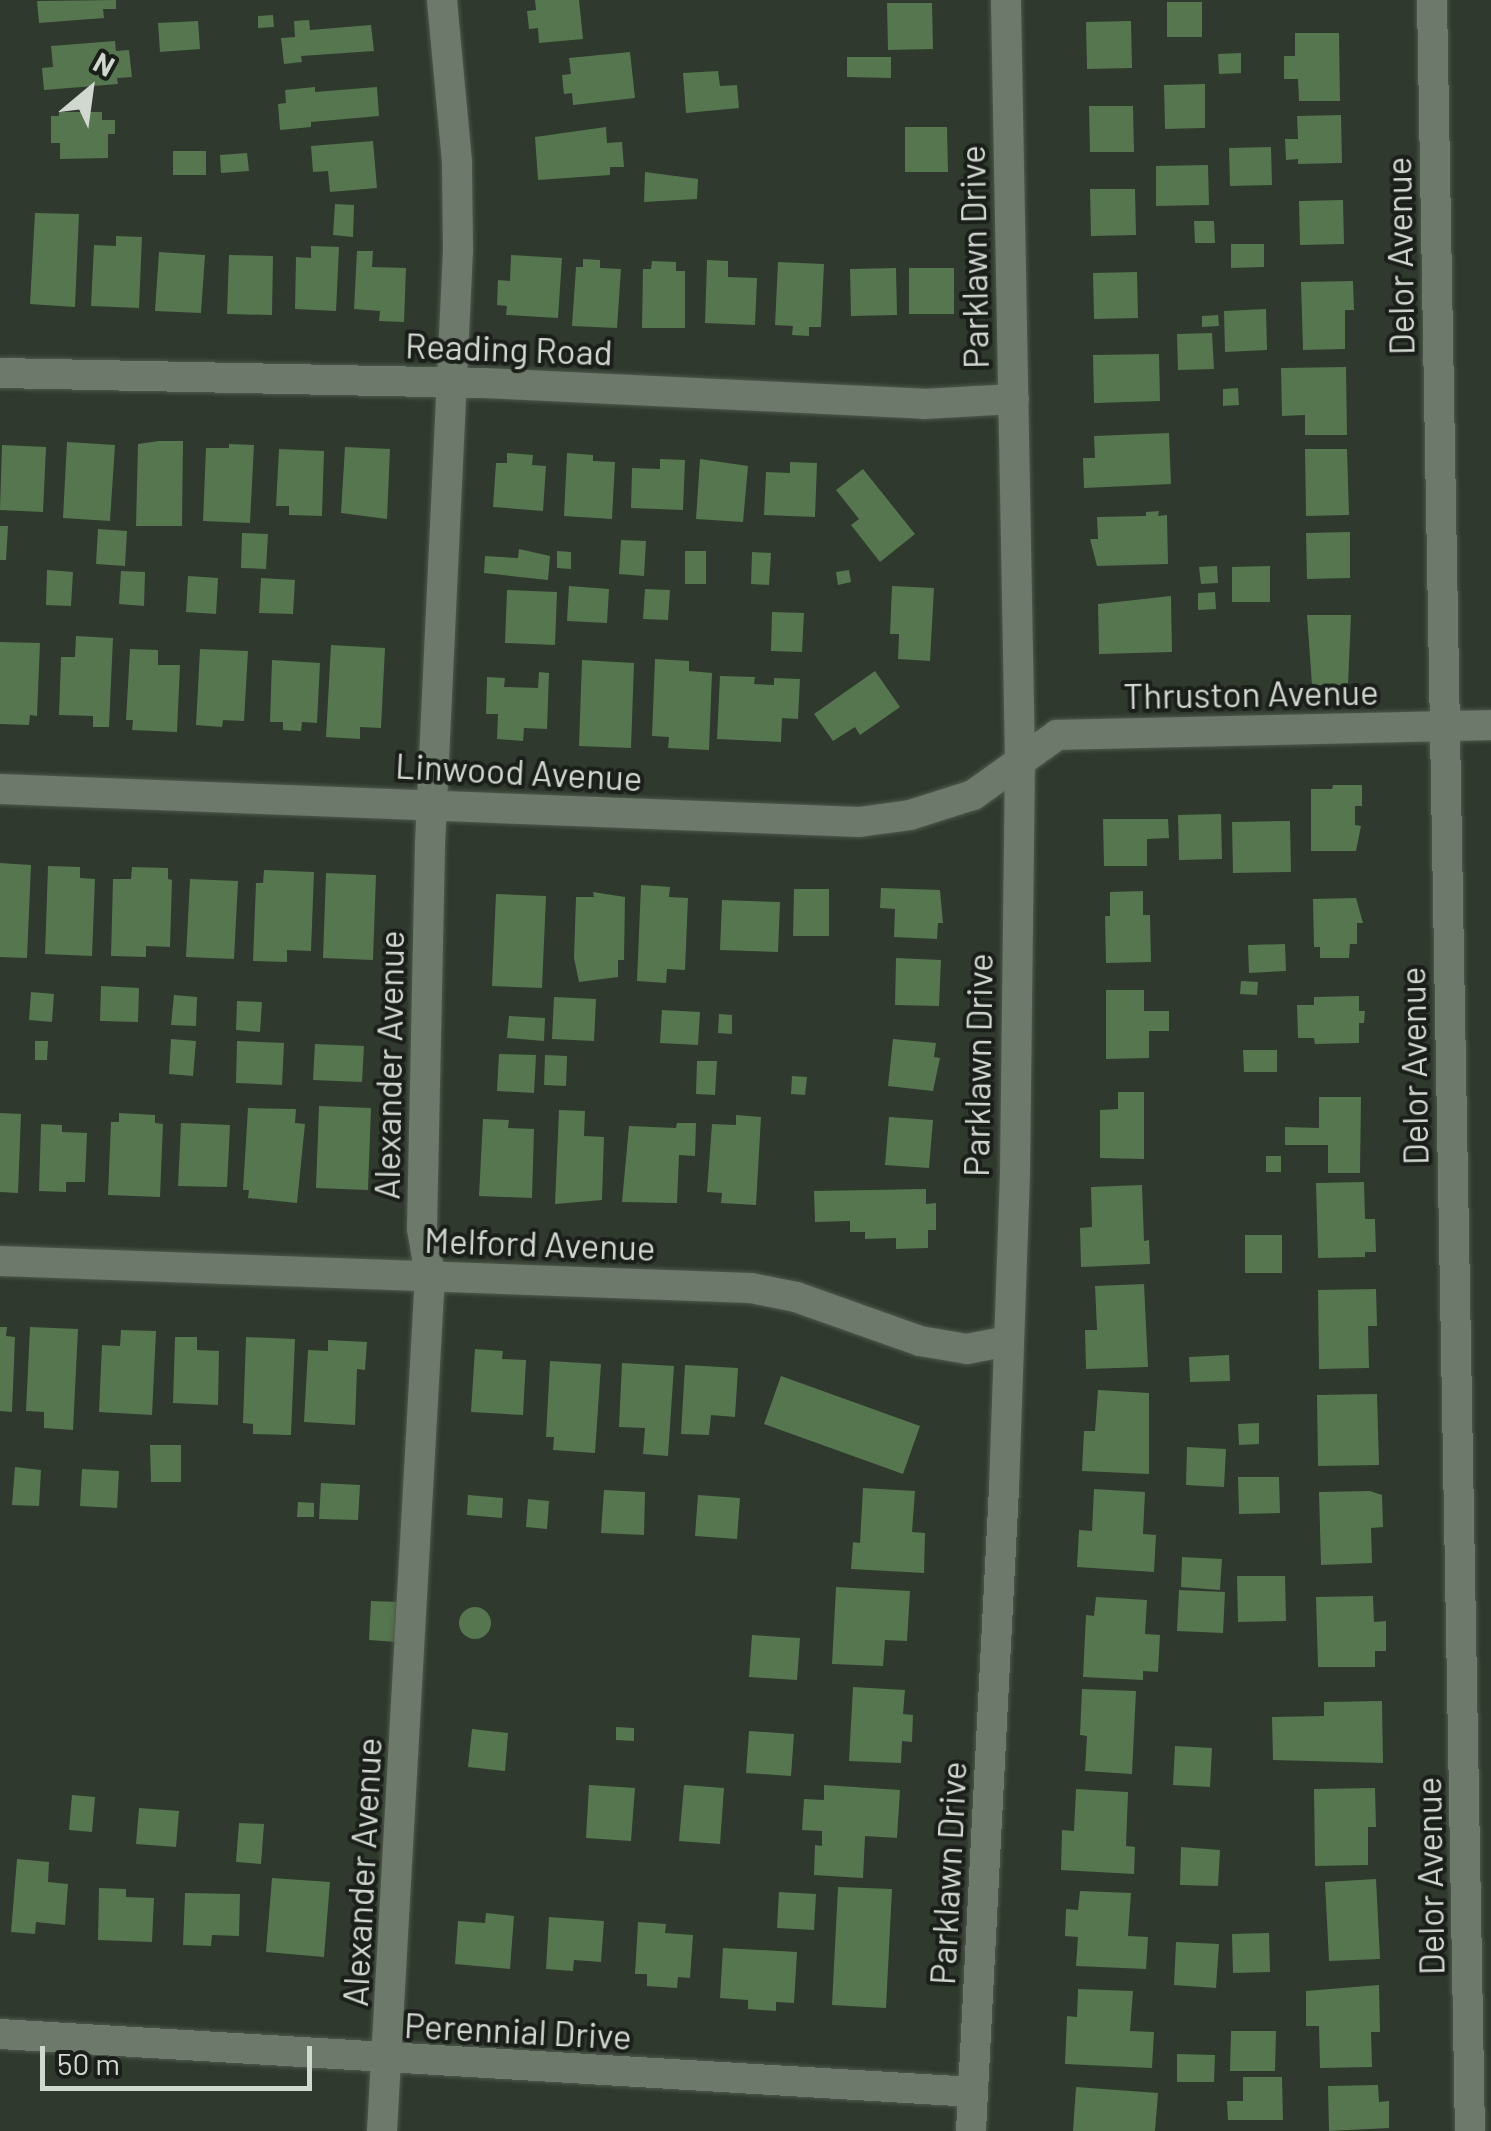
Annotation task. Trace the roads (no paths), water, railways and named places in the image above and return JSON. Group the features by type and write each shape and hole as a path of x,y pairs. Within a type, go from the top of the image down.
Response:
{"street":[{"name":"Alexander Avenue","path":"382,2131 430,1276 422,1228 432,804 458,250 457,162 442,0"},
{"name":"Parklawn Drive","path":"971,2131 1008,1341 1020,760 1006,0"},
{"name":"Delor Avenue","path":"1432,0 1470,2131"},
{"name":"Reading Road","path":"0,373 449,382 924,404 1014,399"},
{"name":"Thruston Avenue","path":"1020,760 1057,734 1491,725"},
{"name":"Linwood Avenue","path":"0,788 859,822 910,815 973,795 1020,760"},
{"name":"Melford Avenue","path":"0,1261 751,1288 796,1297 920,1341 967,1349 1008,1341"},
{"name":"Perennial Drive","path":"0,2034 973,2092"}]}
